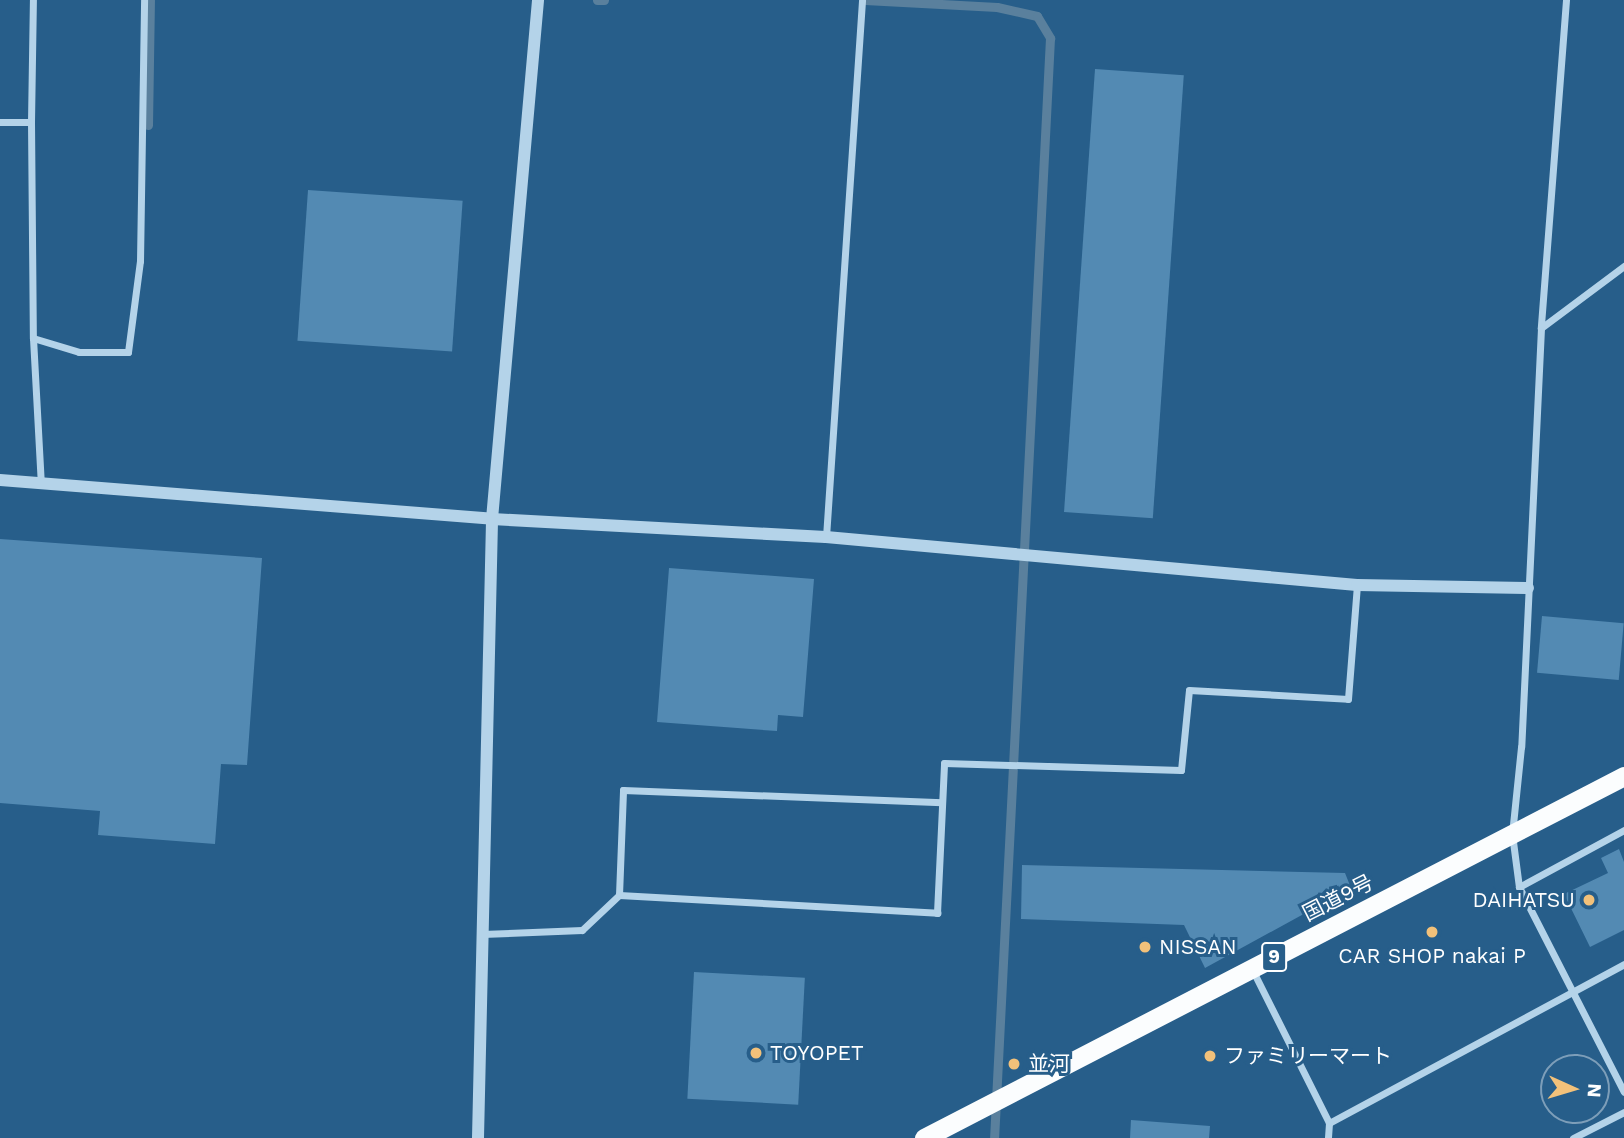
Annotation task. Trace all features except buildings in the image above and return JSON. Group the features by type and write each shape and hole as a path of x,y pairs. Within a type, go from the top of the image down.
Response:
{"highway":[{"name":"国道9号","path":"924,1138 1624,776"}],"street":[{"path":"33,0 33,338 41,484"},
{"path":"33,338 79,352 128,352 140,261 144,0"},
{"path":"478,1138 492,519 538,0"},
{"path":"826,537 862,0"},
{"path":"1566,0 1541,328 1512,834 1519,887 1624,1092"},
{"path":"0,122 32,122"},
{"path":"1541,328 1623,269"},
{"path":"0,480 492,519 826,537 1357,585 1528,588"},
{"path":"619,895 937,913 944,763 1181,770 1189,690 1348,699 1357,585"},
{"path":"482,934 582,930 619,895 623,790 942,802"},
{"path":"1519,887 1624,830"},
{"path":"1329,1123 1624,964"},
{"path":"1251,968 1329,1123 1328,1138"},
{"path":"1573,1138 1624,1112"}],"waterway":[{"path":"148,125 150,0"},
{"path":"597,0 604,0"},
{"path":"865,0 997,7 1037,16 1050,38 994,1138"}],"place":[{"name":"DAIHATSU","path":"1589,900"},
{"name":"CAR SHOP nakai P","path":"1432,932"},
{"name":"NISSAN","path":"1145,947"},
{"name":"TOYOPET","path":"756,1053"},
{"name":"ファミリーマート","path":"1210,1056"},
{"name":"並河","path":"1014,1064"}]}
